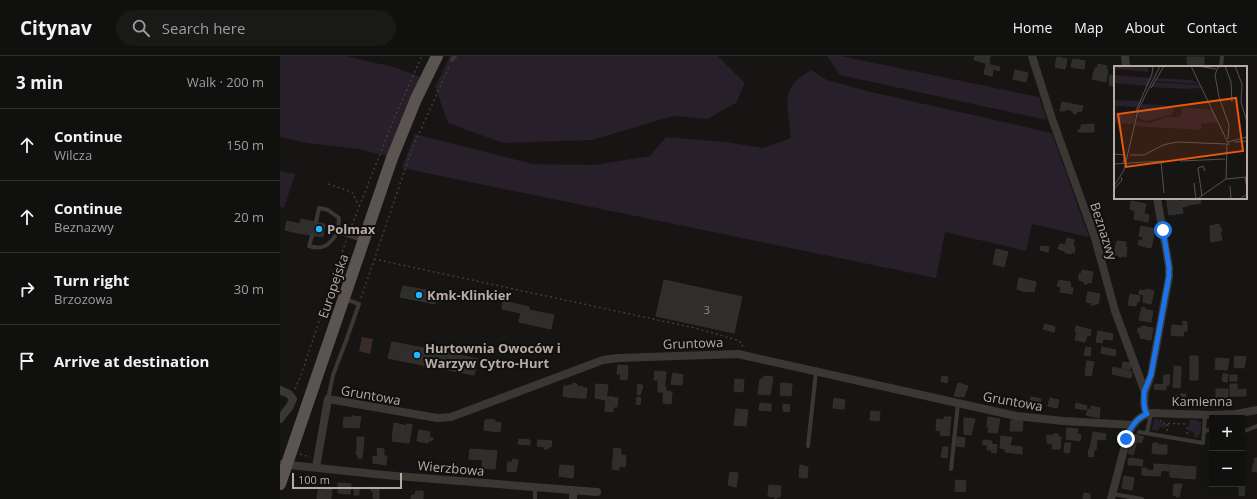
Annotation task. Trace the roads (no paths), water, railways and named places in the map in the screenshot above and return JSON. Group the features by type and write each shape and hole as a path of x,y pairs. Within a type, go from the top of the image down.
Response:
{"main road":[{"name":"Europejska","path":"280,484 283,465 399,139 437,56"}],"street":[{"name":"Beznazwy","path":"1032,56 1051,116 1095,238 1115,311 1144,392 1145,410 1149,416"},
{"path":"1126,66 1127,56"},
{"path":"1144,392 1151,375 1169,276 1169,267 1157,199"},
{"name":"Gruntowa","path":"316,463 328,400 437,418 445,418 472,410 610,359 730,354 741,355 1016,416 1063,421 1133,425"},
{"path":"280,390 289,394 293,399 280,419"},
{"name":"Kamienna","path":"1149,416 1230,414 1257,410"},
{"path":"1112,497 1126,439 1133,425 1141,417 1149,416"},
{"name":"Wierzbowa","path":"283,465 316,463 384,475 535,487 573,495 597,492"}],"lane":[{"path":"1221,66 1222,56"},
{"path":"312,236 308,246 317,249 330,244 338,232 339,218 328,210 319,208 316,222"},
{"path":"338,232 363,240"},
{"path":"328,400 333,375 359,304 343,299"},
{"path":"808,446 816,371"},
{"path":"951,469 958,403"},
{"path":"1139,432 1203,443 1205,415"},
{"path":"1147,433 1149,416"},
{"path":"1245,431 1257,426"},
{"path":"1204,430 1209,431"},
{"path":"535,487 535,499"},
{"path":"1112,497 1142,499"}],"place":[{"name":"Polmax","path":"319,229"},
{"name":"Kmk-Klinkier","path":"419,295"},
{"name":"Hurtownia Owoców i Warzyw Cytro-Hurt","path":"417,355"}]}
